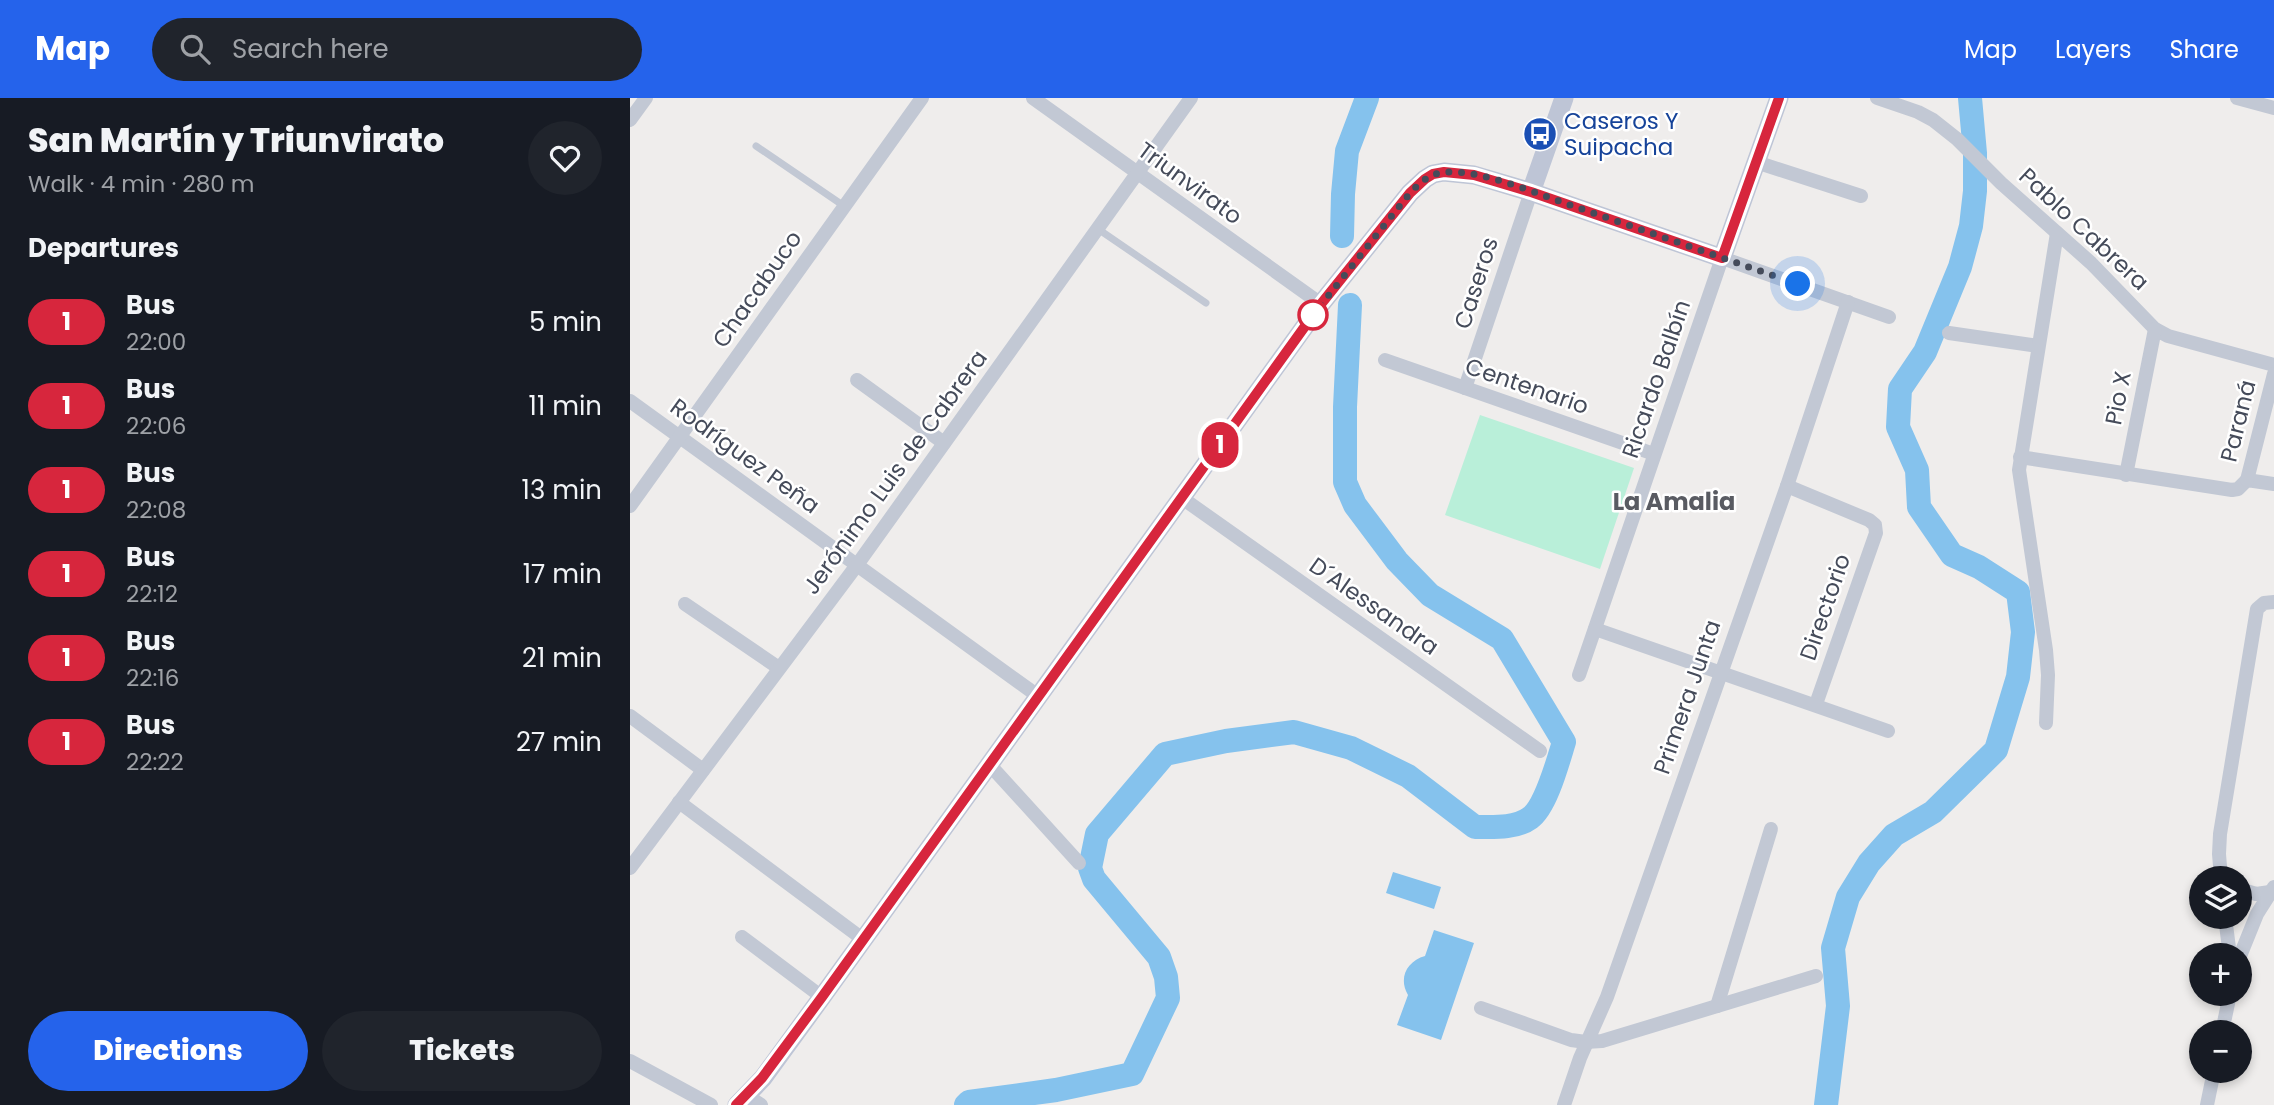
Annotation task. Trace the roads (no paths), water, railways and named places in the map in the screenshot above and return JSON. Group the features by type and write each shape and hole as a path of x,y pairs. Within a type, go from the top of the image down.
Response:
{"main road":[{"path":"1531,192 1564,98"},
{"path":"748,1102 1321,304 1410,193 1433,174 1458,172 1474,175 1722,258 1779,98"}],"street":[{"path":"630,120 646,98"},
{"name":"Chacabuco","path":"630,506 922,98"},
{"name":"Triunvirato","path":"1033,98 1321,304"},
{"name":"Jerónimo Luis de Cabrera","path":"630,868 857,565 1191,98"},
{"name":"Pablo Cabrera","path":"1877,98 1918,112 1957,139 2155,329 2168,336 2274,365"},
{"path":"2237,98 2274,108"},
{"path":"1756,162 1861,196"},
{"name":"Caseros","path":"1465,388 1531,192"},
{"path":"2046,723 2049,675 2019,480 2020,457 2057,233"},
{"path":"1722,258 1888,317"},
{"name":"Ricardo Balbín","path":"1579,675 1722,258"},
{"name":"Primera Junta","path":"1564,1105 1586,1042 1607,997 1787,486 1848,302"},
{"name":"Pio X","path":"2126,475 2155,329"},
{"path":"1949,333 2038,346"},
{"name":"Centenario","path":"1385,360 1654,454"},
{"name":"Paraná","path":"2247,480 2274,374"},
{"path":"857,380 944,443"},
{"name":"Rodríguez Peña","path":"630,401 1038,696"},
{"path":"2020,457 2232,490 2238,489 2247,480 2274,484"},
{"name":"Directorio","path":"1787,486 1869,520 1875,525 1875,533 1816,704"},
{"name":"D´Alessandra","path":"1182,498 1540,751"},
{"path":"2221,866 2220,834 2257,609 2264,603 2274,602"},
{"path":"685,604 779,668"},
{"path":"1595,629 1888,731"},
{"path":"630,716 704,770"},
{"path":"989,764 1079,863"},
{"path":"679,802 864,940"},
{"path":"1717,1006 1771,829"},
{"path":"2252,893 2272,890"},
{"path":"2245,943 2257,914 2272,890"},
{"path":"742,937 822,997"},
{"path":"1481,1008 1572,1040 1602,1041 1816,976"},
{"path":"630,1061 711,1105"},
{"path":"2207,1105 2212,1083"}],"lane":[{"path":"756,146 844,206"},
{"path":"1098,229 1206,303"}],"water":[{"path":"1393,872 1441,887 1434,909 1386,893"},
{"path":"1434,930 1474,943 1441,1040 1397,1025 1408,995 1404,982 1406,971 1413,962 1425,956"}],"waterway":[{"path":"1342,236 1347,151 1367,98"},
{"path":"1826,1105 1838,1006 1833,948 1848,897 1869,863 1894,835 1933,812 1996,750 2018,677 2023,632 2018,592 1979,567 1952,555 1919,507 1917,470 1898,427 1900,389 1925,352 1960,267 1971,226 1975,153 1970,98"},
{"path":"966,1105 969,1102 1056,1090 1132,1074 1168,998 1166,977 1159,957 1094,879 1090,868 1097,834 1165,754 1226,741 1294,732 1351,748 1408,776 1475,827 1503,827 1524,822 1536,812 1546,794 1564,742 1502,639 1430,595 1397,561 1355,505 1345,482 1345,407 1350,305"}],"place":[{"name":"Caseros Y Suipacha","path":"1540,134"}],"district":[{"name":"La Amalia","path":"1674,501"}]}
